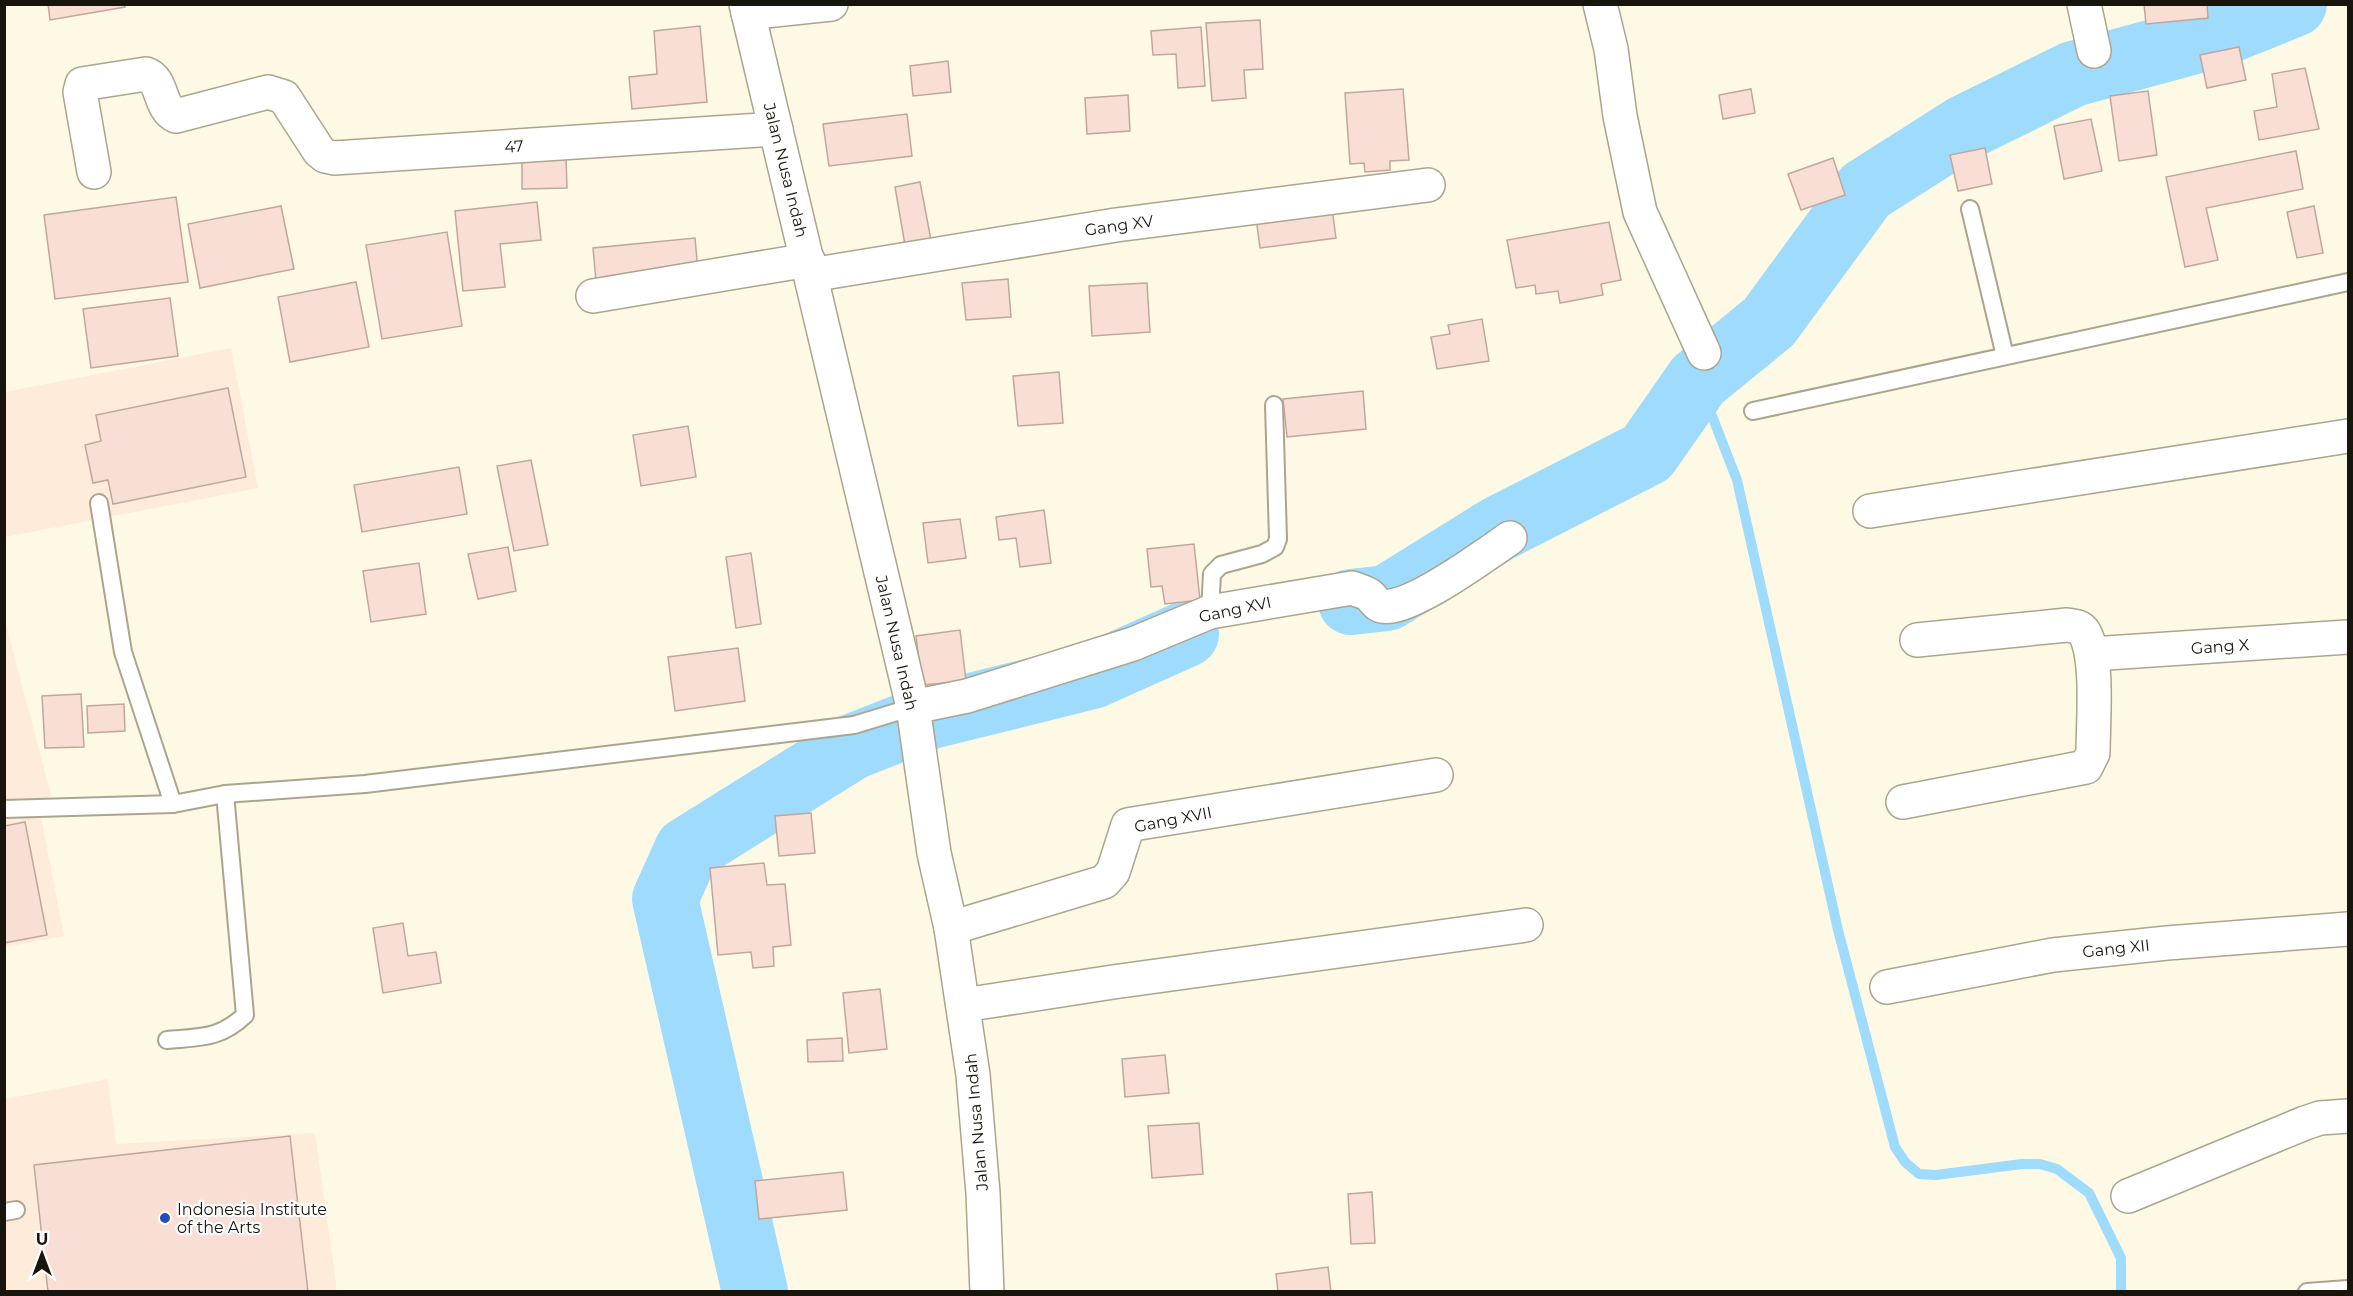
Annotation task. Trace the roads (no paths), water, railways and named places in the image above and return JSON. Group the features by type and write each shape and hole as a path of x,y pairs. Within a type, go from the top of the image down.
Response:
{"street":[{"path":"747,9 831,4"},
{"path":"1600,4 1611,49 1620,116 1640,212 1704,353"},
{"path":"2084,4 2094,51"},
{"name":"Jalan Nusa Indah","path":"747,9 915,722 934,853 951,928 973,1075 987,1292"},
{"name":"47","path":"94,172 80,92 82,84 149,74 169,112 176,116 268,92 284,97 319,151 334,158 776,129"},
{"name":"Gang XV","path":"593,296 1428,185"},
{"path":"1870,511 2349,436"},
{"name":"Gang XVI","path":"915,722 968,696 1133,644 1210,612 1352,588 1392,607 1404,605 1422,596 1510,538"},
{"path":"1903,802 2086,767 2093,753 2092,654 2083,631 2077,627 2067,625 1917,640"},
{"name":"Gang X","path":"2092,654 2349,637"},
{"name":"Gang XVII","path":"951,928 1104,882 1113,872 1128,825 1436,775"},
{"path":"964,1005 1526,925"},
{"name":"Gang XII","path":"1887,987 2053,955 2167,943 2349,929"},
{"path":"2128,1196 2305,1122 2320,1118 2349,1116"}],"lane":[{"path":"1970,209 2005,356"},
{"path":"1753,411 2349,282"},
{"path":"1210,612 1212,574 1215,569 1221,565 1262,554 1275,547 1278,539 1274,405"},
{"path":"99,503 123,652 173,804"},
{"path":"4,809 173,804 225,794 365,784 854,725 915,722"},
{"path":"167,1040 218,1035 234,1026 245,1015 225,794"},
{"path":"2307,1292 2349,1288"}],"waterway":[{"path":"1351,602 1387,598 1498,529 1647,453 1698,380 1769,322 1865,191 1964,128 2073,74 2217,35 2294,4"},
{"path":"1698,380 1737,480 1838,930 1895,1147 1905,1162 1919,1174 1936,1175 2022,1164 2040,1164 2057,1169 2089,1193 2121,1258 2121,1292"},
{"path":"755,1292 665,899 687,850 852,747 931,716 1092,676 1186,634"}],"place":[{"name":"Indonesia Institute of the Arts","path":"165,1218"}]}
